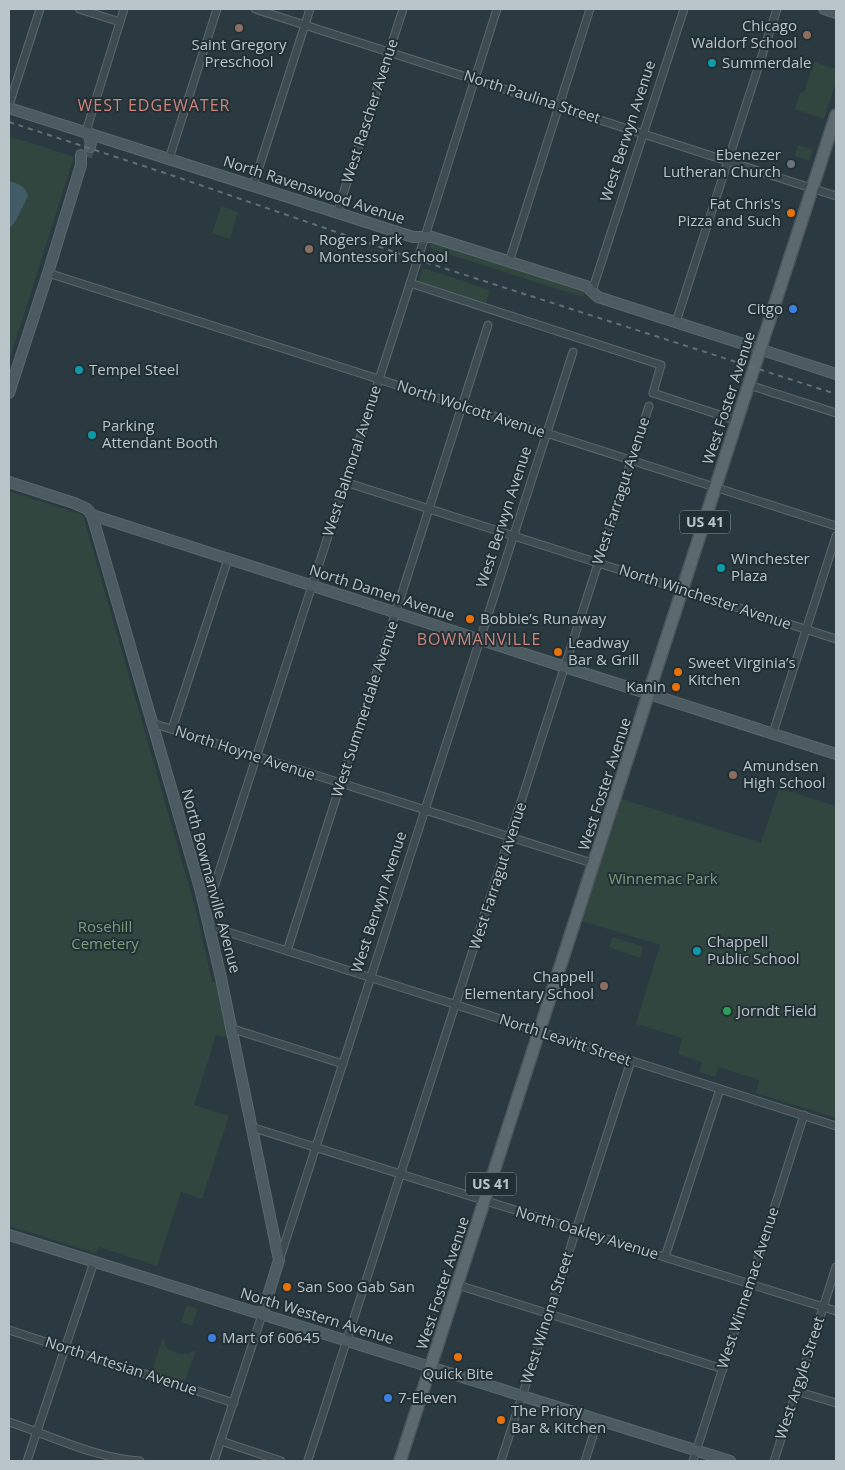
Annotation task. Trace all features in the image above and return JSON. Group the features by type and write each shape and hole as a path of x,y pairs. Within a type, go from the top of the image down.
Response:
{"main road":[{"name":"West Foster Avenue","path":"400,1461 595,864 836,115"}],"street":[{"path":"9,106 40,9"},
{"path":"79,9 120,22"},
{"path":"9,393 84,154 91,143 88,125 124,9"},
{"path":"169,159 217,9"},
{"name":"North Paulina Street","path":"256,9 836,196"},
{"path":"253,186 310,9"},
{"name":"West Rascher Avenue","path":"337,213 403,9"},
{"name":"West Balmoral Avenue","path":"206,912 497,9"},
{"path":"509,262 590,9"},
{"name":"West Berwyn Avenue","path":"592,291 684,9"},
{"path":"676,322 777,9"},
{"path":"824,9 836,13"},
{"name":"North Ravenswood Avenue","path":"9,106 413,237 432,237 586,286 598,297 836,374"},
{"name":"North Wolcott Avenue","path":"48,273 836,526"},
{"path":"410,283 662,365 653,393 738,421"},
{"name":"West Summerdale Avenue","path":"286,951 488,325"},
{"name":"West Berwyn Avenue","path":"214,1461 573,352"},
{"path":"749,385 836,413"},
{"name":"West Farragut Avenue","path":"308,1460 649,406"},
{"name":"North Damen Avenue","path":"9,482 74,503 87,509 92,515 836,754"},
{"name":"North Winchester Avenue","path":"346,482 836,639"},
{"name":"North Bowmanville Avenue","path":"92,515 206,912 279,1260"},
{"path":"773,734 836,536"},
{"path":"172,729 228,559"},
{"name":"North Hoyne Avenue","path":"152,723 595,864"},
{"name":"North Leavitt Street","path":"209,926 836,1126"},
{"path":"230,1028 343,1064"},
{"name":"West Winona Street","path":"501,1461 631,1061"},
{"path":"665,1257 720,1089"},
{"name":"West Winnemac Avenue","path":"693,1461 804,1115"},
{"name":"North Oakley Avenue","path":"251,1127 836,1311"},
{"name":"North Western Avenue","path":"9,1235 730,1461"},
{"path":"27,1461 94,1262"},
{"name":"West Argyle Street","path":"774,1461 836,1267"},
{"path":"458,1285 723,1369"},
{"name":"North Artesian Avenue","path":"9,1330 234,1403"},
{"path":"796,1391 836,1403"},
{"path":"585,1461 598,1420"},
{"path":"9,1422 121,1460 140,1461"},
{"path":"221,1441 281,1461"}],"green space":[{"path":"814,62 836,69 836,82 824,119 795,109 800,93 804,92"},
{"path":"9,136 74,157 9,361"},
{"path":"798,145 813,150 809,161 795,156"},
{"path":"221,206 238,212 230,239 212,233"},
{"path":"432,241 585,290 583,297 429,248"},
{"path":"423,268 490,290 486,303 418,281"},
{"name":"Rosehill Cemetery","path":"9,491 83,515 197,914 212,982 217,983 228,1037 216,1035 194,1105 229,1116 202,1199 181,1192 157,1266 99,1247 96,1253 9,1226"},
{"name":"Winnemac Park","path":"779,788 836,806 836,1118 756,1093 759,1080 719,1067 715,1077 699,1072 702,1062 678,1054 682,1038 636,1024 660,945 582,921 622,799 761,843"},
{"path":"613,937 643,947 640,958 609,947"},
{"path":"187,1305 198,1309 192,1326 181,1322"},
{"path":"163,1337 169,1350 188,1354 196,1350 184,1384 151,1374"}],"water":[{"path":"9,181 23,187 28,196 15,222 9,229"}],"tunnel":[{"path":"87,157 90,147"}],"railway":[{"path":"9,122 168,174 406,256 836,394"}],"place":[{"name":"Saint Gregory Preschool","path":"239,28"},
{"name":"Chicago Waldorf School","path":"807,35"},
{"name":"Summerdale","path":"712,63"},
{"name":"Ebenezer Lutheran Church","path":"791,164"},
{"name":"Fat Chris's Pizza and Such","path":"791,213"},
{"name":"Rogers Park Montessori School","path":"309,249"},
{"name":"Citgo","path":"793,309"},
{"name":"Tempel Steel","path":"79,370"},
{"name":"Parking Attendant Booth","path":"92,435"},
{"name":"Winchester Plaza","path":"721,568"},
{"name":"Bobbie’s Runaway","path":"470,619"},
{"name":"Leadway Bar & Grill","path":"558,652"},
{"name":"Sweet Virginia’s Kitchen","path":"678,672"},
{"name":"Kanin","path":"676,687"},
{"name":"Amundsen High School","path":"733,775"},
{"name":"Chappell Public School","path":"697,951"},
{"name":"Chappell Elementary School","path":"604,986"},
{"name":"Jorndt Field","path":"727,1011"},
{"name":"San Soo Gab San","path":"287,1287"},
{"name":"Mart of 60645","path":"212,1338"},
{"name":"Quick Bite","path":"458,1357"},
{"name":"7-Eleven","path":"388,1398"},
{"name":"The Priory Bar & Kitchen","path":"501,1420"}],"district":[{"name":"WEST EDGEWATER","path":"154,105"},
{"name":"BOWMANVILLE","path":"479,639"}]}
